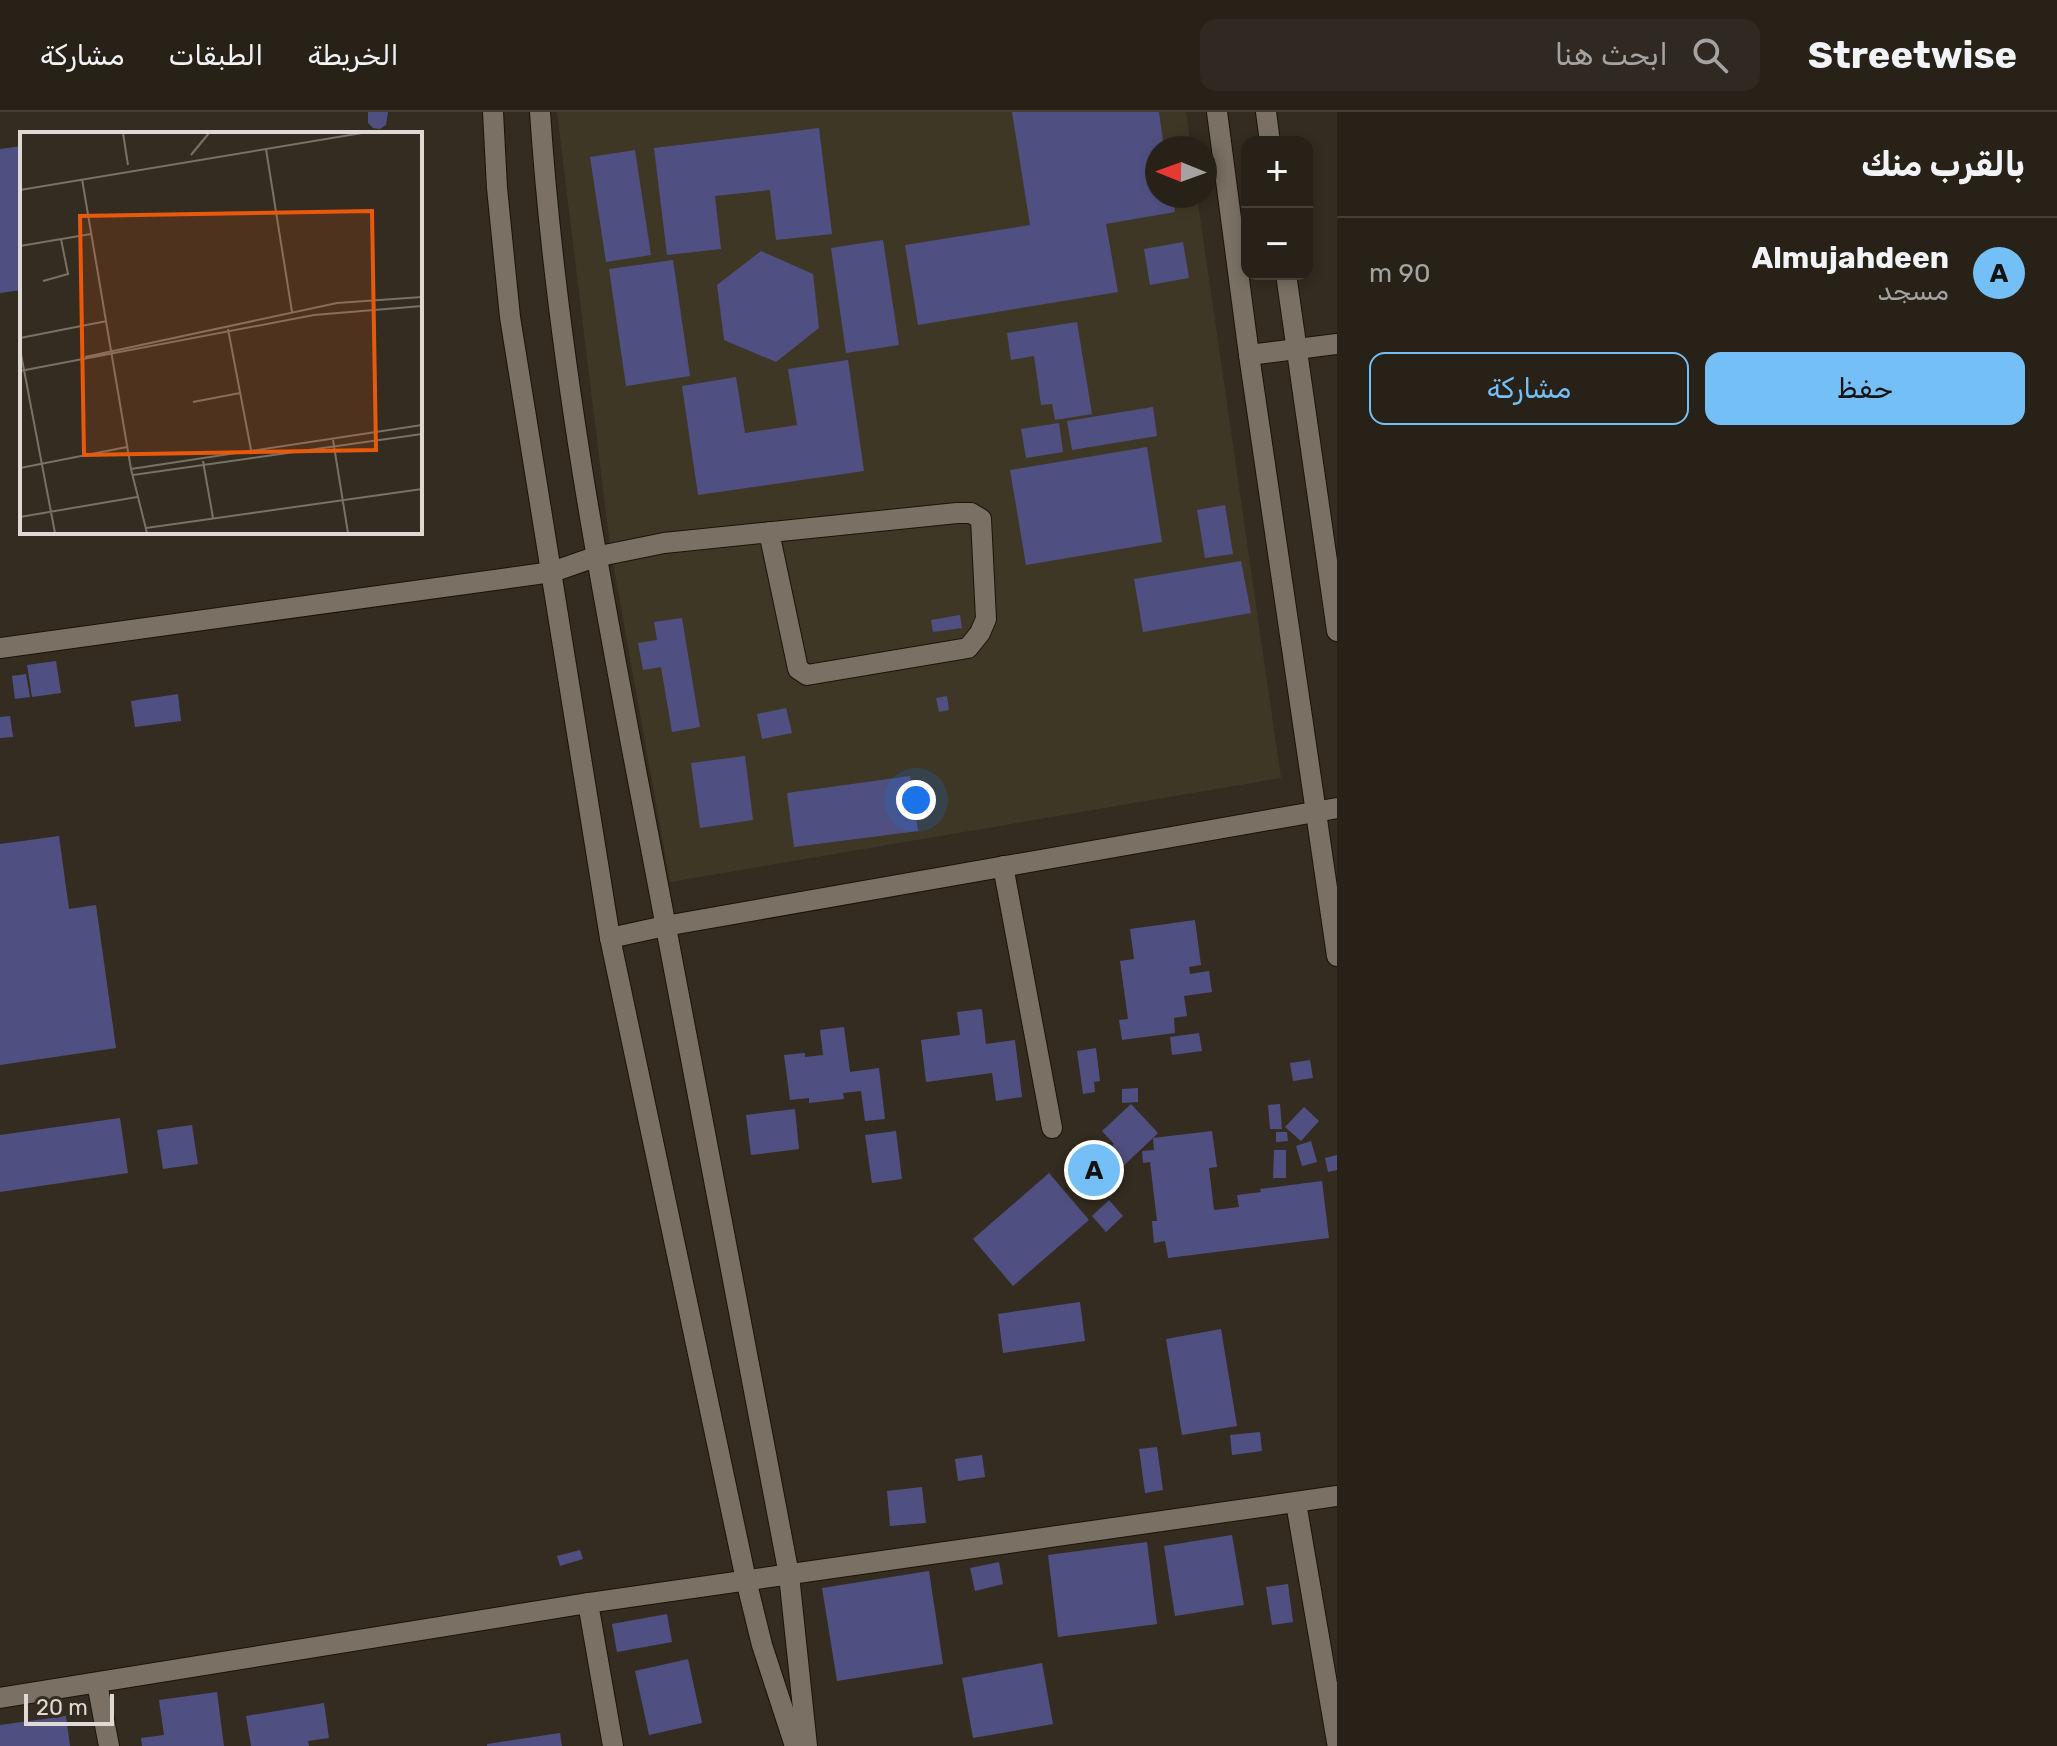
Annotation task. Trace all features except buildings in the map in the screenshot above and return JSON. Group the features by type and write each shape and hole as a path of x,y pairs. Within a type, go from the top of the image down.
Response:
{"street":[{"path":"493,112 510,317 610,938 746,1580 766,1657 795,1746"},
{"path":"540,112 558,313 595,557 789,1575 807,1746"},
{"path":"1217,112 1249,355 1337,956"},
{"path":"1266,112 1269,136"},
{"path":"1287,280 1337,631"},
{"path":"1249,355 1337,344"},
{"path":"0,648 552,572 595,557 664,543 769,532 971,513 981,519 986,619 980,633 968,648 807,675 798,669 769,532"},
{"path":"610,938 1337,808"},
{"path":"1003,866 1052,1128"},
{"path":"0,1698 588,1603 1337,1496"},
{"path":"1296,1503 1337,1742"},
{"path":"588,1603 613,1746"},
{"path":"97,1683 109,1746"}],"shaded area":[{"path":"557,112 1186,112 1189,136 1145,136 1145,208 1199,208 1281,778 670,882 610,546"}],"place":[{"name":"Almujahdeen","path":"1094,1170"}]}
